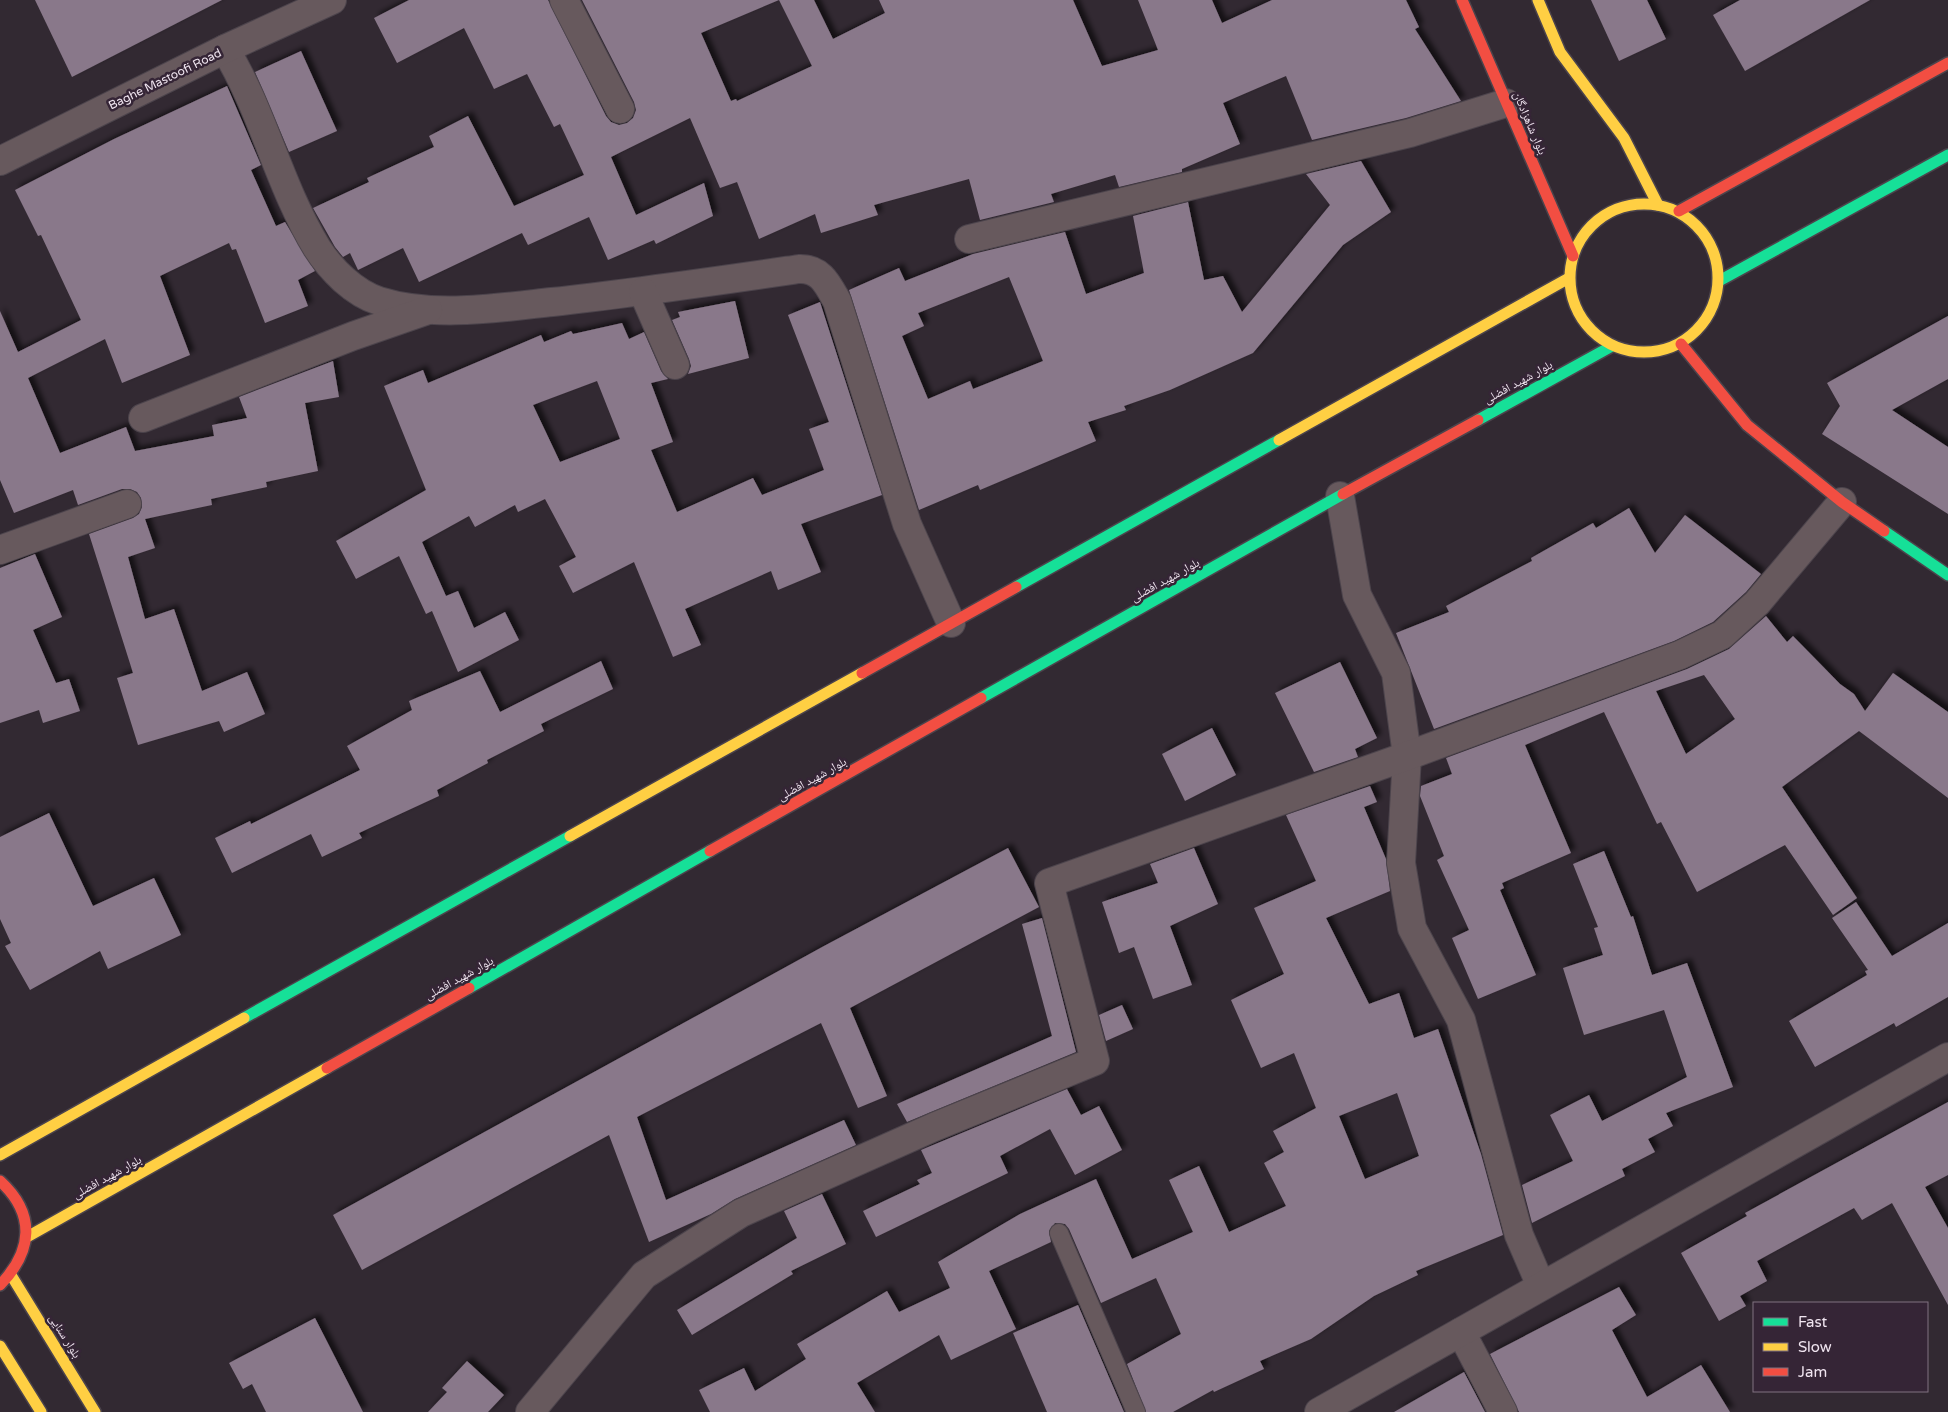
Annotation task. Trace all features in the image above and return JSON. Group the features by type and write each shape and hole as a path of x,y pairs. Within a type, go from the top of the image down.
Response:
{"main road":[{"name":"بلوار شاهزادگان","path":"1462,0 1573,256"},
{"path":"1538,0 1560,52 1624,138 1658,204"},
{"path":"1678,211 1948,64"},
{"path":"1719,281 1948,155"},
{"path":"1637,204 1658,204 1678,211 1696,224 1709,240 1717,260 1719,281 1714,306 1701,327 1681,344 1659,352 1635,352 1612,346 1594,334 1581,318 1572,299 1569,278 1573,256 1582,237 1597,220 1616,209 1637,204"},
{"path":"0,1155 1569,278"},
{"path":"1681,344 1747,425 1842,502 1948,576"},
{"name":"بلوار شهید افضلی","path":"27,1237 1340,496 1612,346"},
{"path":"0,1181 19,1201 26,1219 27,1237 22,1257 11,1275 0,1285"},
{"name":"بلوار سنایی","path":"11,1275 95,1412"},
{"path":"0,1346 41,1412"}],"street":[{"name":"Baghe Mastoofi Road","path":"0,161 225,50 332,0"},
{"path":"564,0 620,108"},
{"path":"225,50 238,70 294,202 318,248 355,290 379,301 430,310 482,310 643,292 798,269 808,269 823,277 837,302 907,524 951,623"},
{"path":"970,239 1410,133 1506,103"},
{"path":"643,292 675,366"},
{"path":"143,418 353,336 430,310"},
{"path":"1340,496 1357,595 1396,673 1407,756 1401,864 1412,928 1461,1020 1519,1235 1541,1286"},
{"path":"530,1412 644,1275 740,1213 934,1127 1095,1061 1049,883 1407,756 1680,655 1722,635 1757,603 1842,502"},
{"path":"0,550 127,504"},
{"path":"1319,1412 1948,1057"},
{"path":"1461,1332 1503,1412"}],"lane":[{"path":"1059,1233 1136,1412"}],"building":[{"path":"35,0 222,0 72,77"},
{"path":"409,0 548,0 606,116 611,122 619,125 627,123 633,118 636,110 634,102 582,0 779,0 814,0 833,39 885,13 879,0 1073,0 1102,66 1158,50 1138,0 1212,0 1222,23 1272,0 1406,0 1419,27 1415,29 1461,101 1406,118 1312,140 1286,76 1223,103 1240,144 1182,169 1182,172 1119,187 1115,175 1051,194 1054,202 980,220 969,179 874,205 878,215 821,233 815,214 759,239 737,182 720,188 690,118 611,157 636,215 704,183 713,216 656,244 654,240 608,260 589,217 528,245 522,233 419,282 403,248 358,270 350,253 343,257 335,247 313,208 369,182 367,178 434,147 429,136 468,116 514,206 584,175 560,124 554,127 527,74 494,89 464,28 397,63 374,18","holes":["779,0 812,66 737,101 736,99 731,101 701,33"]},
{"path":"1591,0 1647,0 1666,39 1619,61"},
{"path":"1740,0 1870,0 1745,71 1713,15"},
{"path":"301,51 337,131 289,152 255,72"},
{"path":"227,86 261,165 251,170 276,226 285,222 315,271 298,280 308,306 265,323 236,249 232,250 229,243 160,276 190,355 122,383 105,339 28,378 60,453 126,427 135,451 214,436 212,425 247,418 239,397 333,361 339,397 305,403 318,471 266,482 267,487 211,499 212,505 145,519 155,548 128,557 145,619 174,609 202,691 247,672 265,714 224,732 219,721 138,745 117,678 133,673 89,534 139,514 142,507 141,498 137,492 130,489 122,489 78,505 73,490 14,513 0,480 0,311 18,352 81,320 41,235 38,236 15,190 114,139"},
{"path":"1361,161 1391,212 1343,245 1253,353 1170,390 1124,406 1126,410 1088,422 1096,441 980,490 978,485 919,510 849,290 899,268 905,281 973,254 1065,232 1086,294 1144,273 1133,216 1188,202 1204,280 1223,276 1242,312 1330,205 1306,174","holes":["1009,277 1043,361 973,389 970,381 928,399 902,336 924,326 918,313"]},
{"path":"735,301 749,358 688,374 691,366 689,359 672,320 680,317 678,312"},
{"path":"820,302 882,495 801,524 821,572 778,590 771,571 685,609 701,645 673,657 634,562 573,593 559,566 576,557 545,499 518,512 515,505 475,527 469,516 422,542 446,596 458,591 474,628 505,612 519,640 458,672 432,611 426,614 399,556 356,579 336,541 426,490 384,386 423,370 428,383 541,335 544,342 571,331 573,334 622,323 629,339 644,332 661,371 668,379 651,383 673,442 651,450 677,512 753,478 762,495 824,470 809,429 829,422 788,315","holes":["597,381 620,439 560,462 533,405"]},
{"path":"1948,316 1948,379 1892,410 1948,447 1948,514 1822,434 1840,406 1827,383"},
{"path":"1629,508 1655,553 1685,515 1761,574 1746,592 1713,622 1674,641 1434,729 1396,633 1449,612 1446,606 1532,561 1531,558 1593,523 1596,528"},
{"path":"35,554 62,617 33,630 56,683 69,679 80,711 43,723 39,710 0,723 0,568"},
{"path":"1766,616 1787,642 1793,636 1840,684 1854,694 1865,711 1893,673 1948,712 1948,798 1859,731 1782,787 1857,898 1833,915 1785,845 1697,892 1661,822 1657,824 1604,712 1525,745 1571,853 1502,883 1504,888 1500,890 1536,975 1478,999 1452,938 1469,930 1437,860 1444,856 1420,796 1421,786 1452,774 1446,758 1687,669 1729,649","holes":["1704,675 1735,719 1686,754 1656,691"]},
{"path":"601,661 613,689 541,724 544,731 487,760 488,763 437,790 439,796 359,833 362,838 322,857 311,834 232,873 215,838 250,821 251,824 360,770 347,746 412,710 409,701 480,671 500,712"},
{"path":"1340,662 1377,738 1355,749 1358,757 1314,772 1275,693"},
{"path":"1212,728 1236,775 1185,801 1162,754"},
{"path":"1370,786 1377,802 1364,807 1386,859 1390,891 1326,918 1369,1004 1399,993 1414,1038 1438,1029 1481,1154 1503,1235 1416,1271 1418,1275 1374,1296 1311,1339 1260,1361 1264,1369 1214,1392 1213,1390 1173,1412 1146,1412 1127,1364 1181,1334 1156,1278 1101,1303 1069,1229 1065,1224 1055,1223 1049,1231 1051,1242 989,1271 1016,1329 951,1360 939,1335 857,1383 875,1412 710,1412 699,1390 744,1368 755,1391 806,1359 797,1344 887,1291 899,1312 950,1288 938,1262 1020,1214 1096,1179 1132,1259 1193,1232 1169,1180 1199,1166 1229,1232 1286,1206 1264,1163 1284,1152 1273,1131 1316,1108 1294,1053 1261,1068 1231,1000 1284,974 1254,908 1316,881 1286,815","holes":["1397,1093 1419,1156 1365,1179 1339,1116"]},
{"path":"49,813 93,906 154,878 181,935 108,969 100,951 30,990 5,946 11,943 0,919 0,837"},
{"path":"1008,848 1039,907 850,1008 887,1096 858,1108 821,1023 637,1117 666,1200 844,1120 856,1145 735,1199 711,1214 649,1242 609,1135 362,1270 333,1215 824,946"},
{"path":"1194,848 1218,904 1170,926 1192,985 1153,999 1134,947 1119,953 1102,902 1158,883 1150,864"},
{"path":"1604,851 1631,917 1633,916 1652,975 1687,963 1733,1087 1666,1113 1673,1126 1648,1139 1655,1152 1622,1169 1625,1176 1532,1223 1522,1185 1573,1161 1550,1115 1589,1095 1602,1121 1687,1077 1664,1010 1584,1035 1563,968 1603,955 1594,928 1598,927 1573,864"},
{"path":"1856,902 1892,956 1948,923 1948,997 1896,1027 1894,1023 1815,1067 1789,1021 1867,975 1865,971 1868,970 1832,918"},
{"path":"1042,918 1076,1052 907,1122 897,1104 1052,1036 1022,924"},
{"path":"1122,1005 1133,1029 1106,1041 1099,1015"},
{"path":"1067,1089 1081,1115 1099,1106 1122,1150 1075,1175 1050,1129 1000,1156 1008,1173 876,1237 863,1211 920,1184 917,1180 932,1173 921,1150"},
{"path":"1948,1102 1948,1175 1925,1187 1948,1228 1948,1305 1892,1203 1862,1220 1854,1208 1757,1261 1767,1281 1740,1296 1746,1306 1719,1321 1681,1253 1747,1216 1745,1213"},
{"path":"822,1194 846,1244 791,1271 793,1274 692,1335 677,1310 797,1238 784,1211"},
{"path":"1619,1287 1636,1315 1612,1330 1647,1397 1701,1365 1730,1412 1519,1412 1490,1354"},
{"path":"1078,1305 1124,1412 1047,1412 1013,1333"},
{"path":"315,1318 363,1412 266,1412 252,1384 243,1389 229,1363"},
{"path":"467,1361 504,1395 488,1412 428,1412 447,1392 442,1388"},
{"path":"1464,1372 1485,1412 1394,1412"}],"traffic: fast":[{"path":"1719,281 1948,155"},
{"path":"1478,420 1612,346"},
{"path":"1016,587 1279,440"},
{"path":"981,698 1343,494"},
{"path":"1884,531 1948,575"},
{"path":"244,1018 570,836"},
{"path":"469,988 710,851"}],"traffic: slow":[{"path":"1538,0 1560,52 1624,138 1658,205"},
{"path":"1644,204 1659,205 1672,209 1697,225 1713,250 1717,263 1718,278 1717,293 1713,306 1697,331 1672,347 1659,351 1644,352 1629,351 1616,347 1591,331 1575,306 1571,293 1570,278 1571,263 1575,250 1591,225 1616,209 1629,205 1644,204"},
{"path":"1279,440 1569,278"},
{"path":"570,836 862,673"},
{"path":"0,1155 244,1018"},
{"path":"27,1237 327,1068"},
{"path":"11,1275 95,1412"},
{"path":"0,1346 41,1412"}],"traffic: jam":[{"path":"1462,0 1573,256"},
{"path":"1679,211 1948,63"},
{"path":"1681,344 1747,425 1842,502 1884,531"},
{"path":"1343,494 1478,420"},
{"path":"862,673 1016,587"},
{"path":"710,851 981,698"},
{"path":"327,1068 469,988"},
{"path":"0,1181 20,1206 25,1219 26,1233 19,1259 0,1285"}]}
